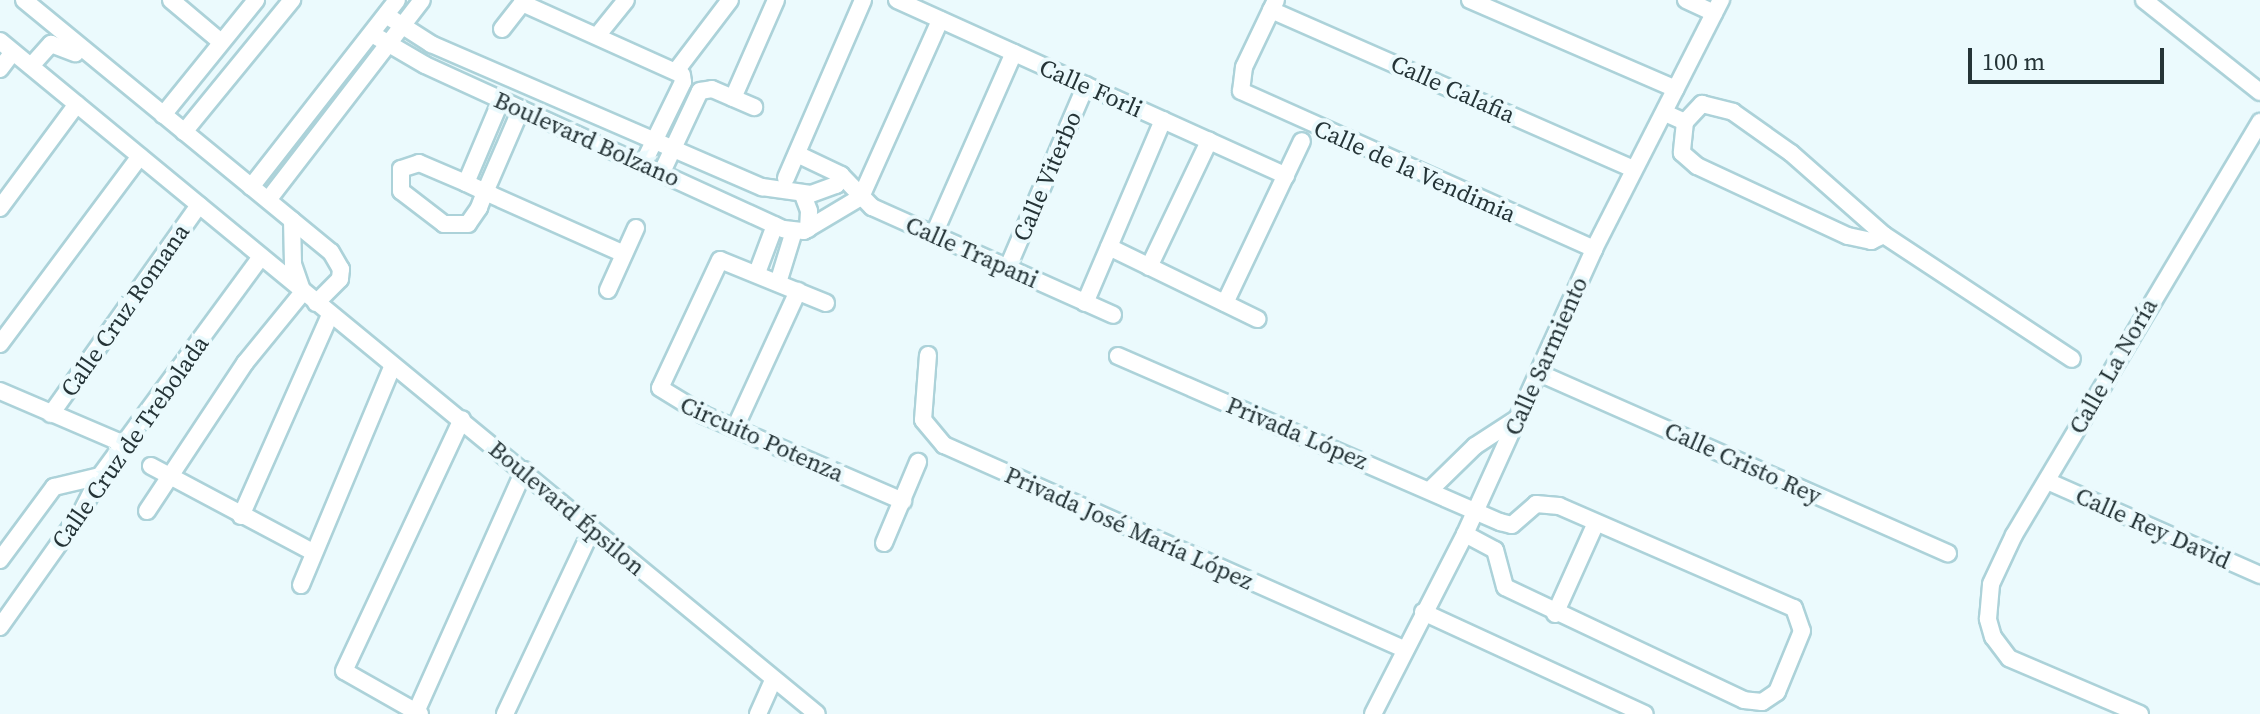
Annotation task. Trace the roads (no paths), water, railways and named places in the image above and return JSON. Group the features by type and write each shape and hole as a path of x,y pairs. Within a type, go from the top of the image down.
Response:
{"street":[{"path":"171,0 221,42"},
{"path":"158,110 256,0"},
{"path":"184,132 292,0"},
{"path":"251,187 397,0"},
{"path":"268,200 422,0"},
{"path":"597,36 626,0"},
{"path":"676,71 730,0"},
{"path":"733,98 776,0"},
{"path":"786,178 863,0"},
{"name":"Calle Forli","path":"897,0 1286,176"},
{"path":"1470,0 1676,89"},
{"path":"1686,0 1718,6"},
{"path":"2144,0 2260,92"},
{"path":"502,29 524,1 676,71 683,82 643,164"},
{"path":"30,4 331,252 341,269 339,282 316,303"},
{"name":"Calle de la Vendimia","path":"1274,5 1239,89 1594,249"},
{"name":"Calle Calafia","path":"1274,5 1634,169"},
{"name":"Calle Sarmiento","path":"1373,714 1465,534 1594,249 1718,6"},
{"name":"Boulevard Bolzano","path":"386,15 401,26 673,149 762,187 803,195"},
{"path":"801,230 861,197 940,20"},
{"name":"Boulevard Bolzano","path":"372,34 387,45 501,100 775,225 801,230"},
{"path":"31,66 45,47 63,44 121,91 158,110"},
{"path":"0,69 6,46"},
{"name":"Boulevard Épsilon","path":"6,46 817,714"},
{"path":"934,234 1014,53"},
{"name":"Calle Viterbo","path":"1008,267 1086,85"},
{"path":"662,172 700,91 712,89 754,107"},
{"path":"466,183 501,100"},
{"path":"0,208 77,104"},
{"path":"1884,235 1871,241 1848,236 1697,166 1682,153 1685,122 1702,104 1724,107 1791,153 1884,235 2072,359"},
{"path":"521,109 485,192 468,224 449,225 401,191 398,175 406,165 419,163 466,183 485,192 624,254"},
{"path":"1665,113 1685,122"},
{"path":"1085,303 1163,120"},
{"name":"Calle La Noría","path":"2140,714 2009,658 1993,637 1988,619 1991,584 2047,481 2260,122"},
{"path":"1149,267 1209,141"},
{"path":"1225,303 1302,141"},
{"path":"778,283 809,211 803,195 833,186 841,175 797,154"},
{"path":"0,344 140,156"},
{"name":"Calle Trapani","path":"841,175 872,207 1113,315"},
{"name":"Calle Cruz Romana","path":"51,414 199,205"},
{"path":"147,511 252,352 303,292 293,264 292,220"},
{"path":"757,273 775,225"},
{"path":"608,290 636,228"},
{"path":"1109,247 1257,319"},
{"name":"Calle Cruz de Trebolada","path":"0,627 82,511 100,476 126,445 261,257"},
{"name":"Circuito Potenza","path":"826,303 725,260 716,264 661,380 668,397 903,501"},
{"path":"735,428 798,291"},
{"path":"241,516 330,315"},
{"name":"Privada José María López","path":"928,355 923,420 944,445 1404,649"},
{"name":"Privada López","path":"1118,356 1512,525 1536,504 1548,503 1595,525"},
{"path":"301,585 311,551 393,365"},
{"name":"Calle Cristo Rey","path":"1539,373 1948,553"},
{"path":"0,391 126,445"},
{"path":"1430,490 1475,446 1518,418"},
{"path":"462,419 344,671 418,713 524,470"},
{"path":"884,543 918,462"},
{"path":"151,466 311,551"},
{"path":"0,560 54,487 100,476"},
{"name":"Calle Rey David","path":"2047,481 2260,575"},
{"path":"1465,534 1495,550 1505,587 1555,614 1744,700 1762,702 1777,692 1802,631 1794,608 1595,525 1555,614"},
{"path":"505,714 592,529"},
{"path":"1423,612 1645,714"},
{"path":"758,714 773,680"}]}
